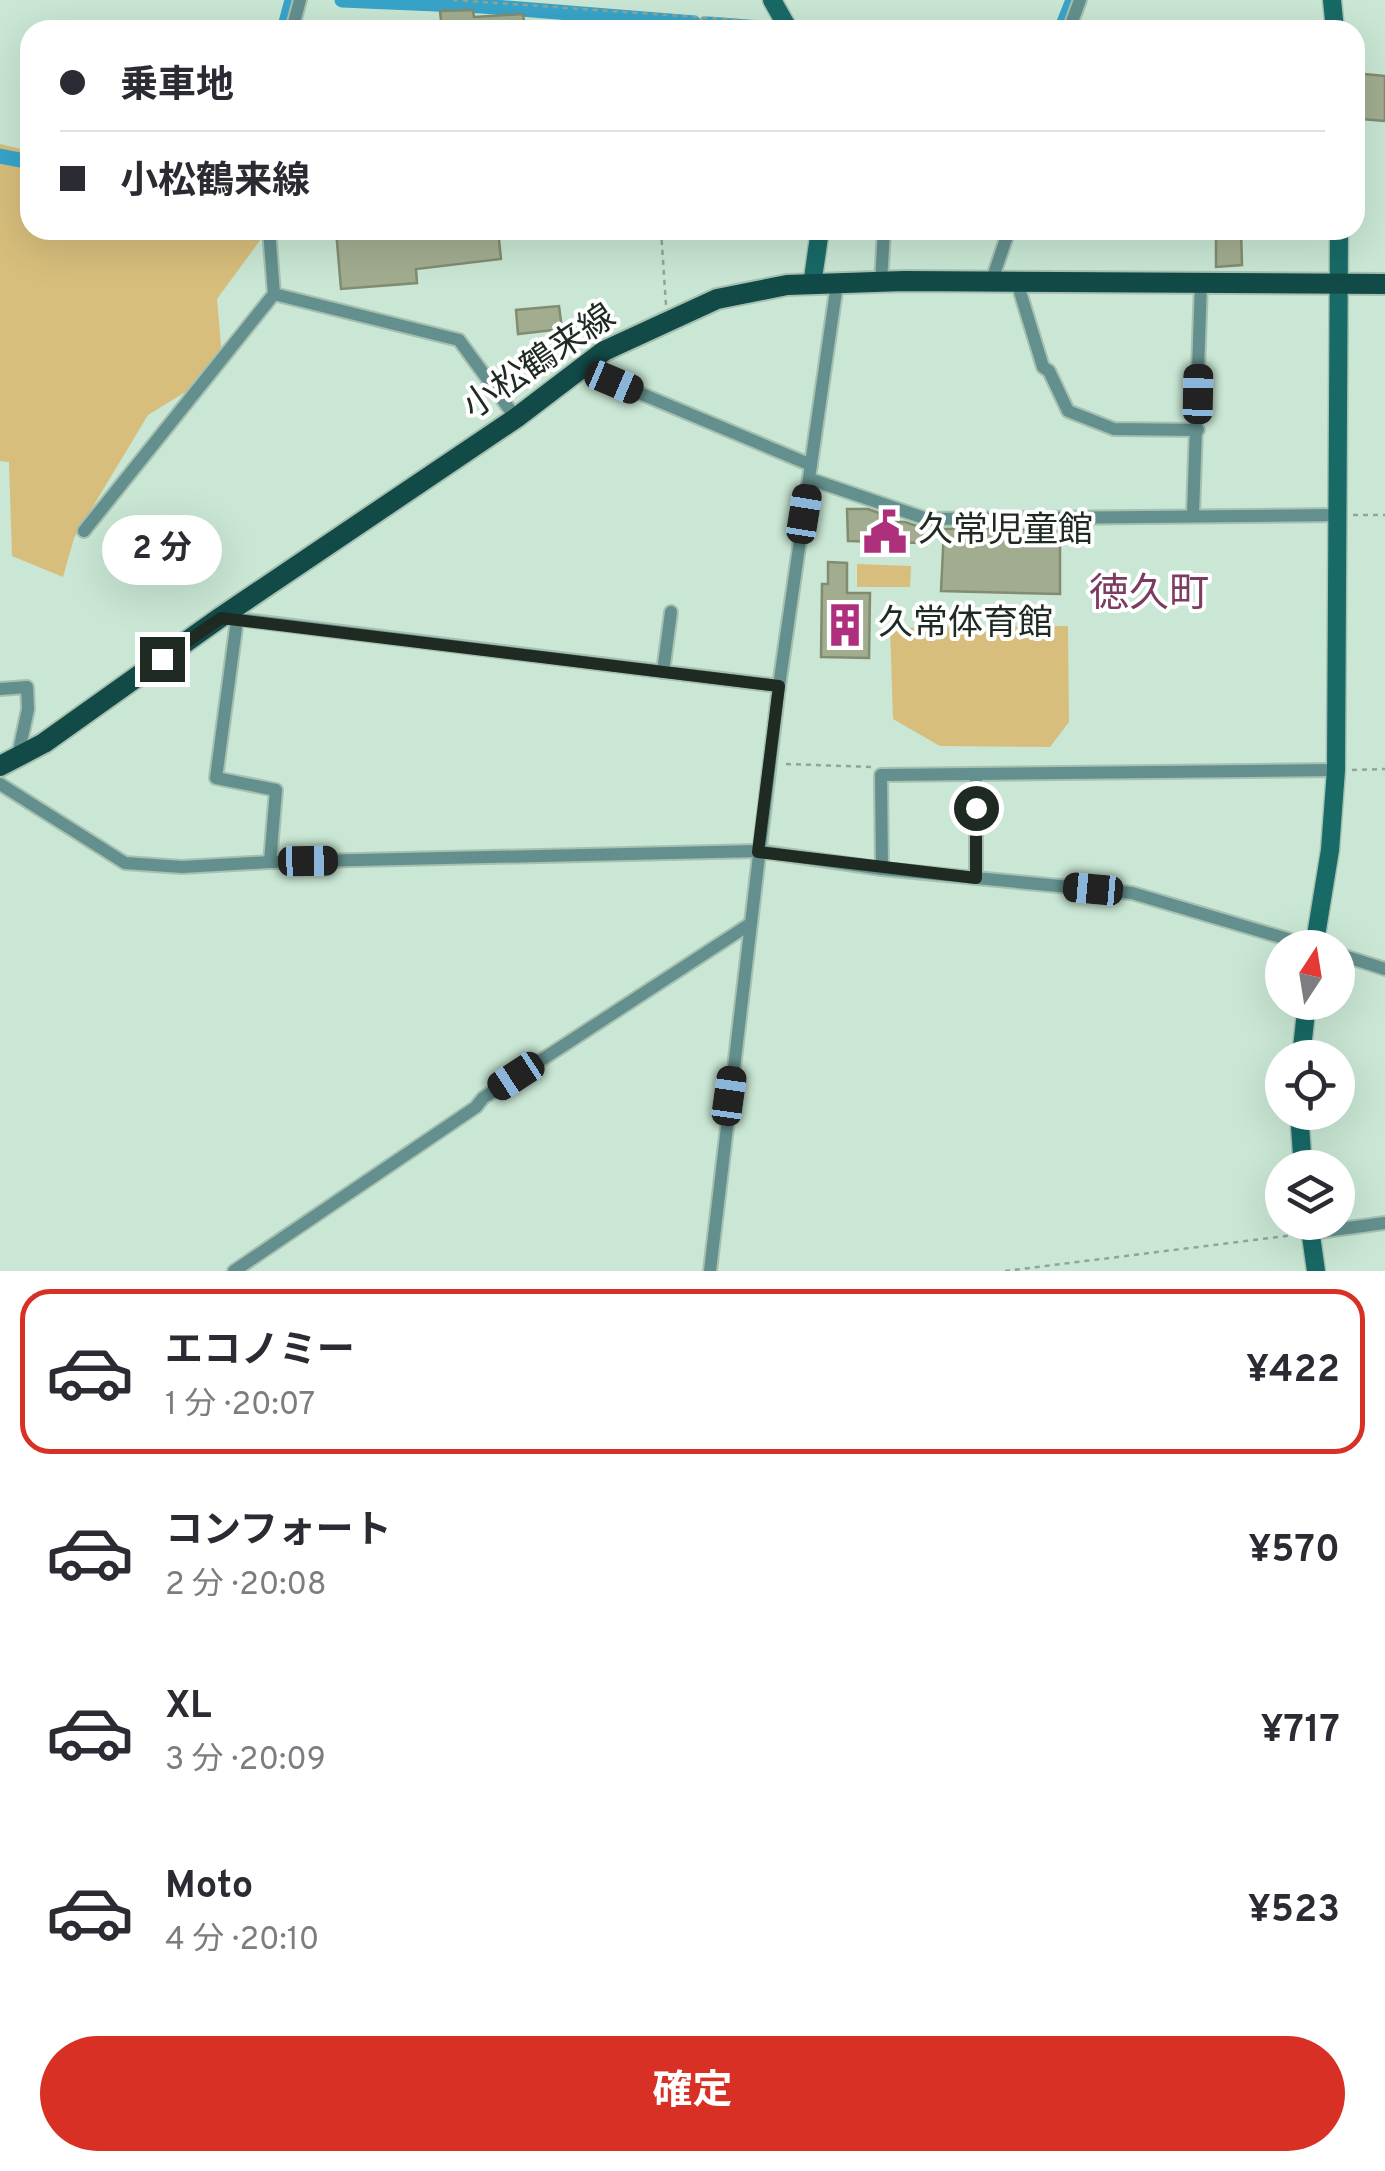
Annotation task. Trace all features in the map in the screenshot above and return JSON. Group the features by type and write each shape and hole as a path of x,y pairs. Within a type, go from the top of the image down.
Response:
{"main road":[{"name":"小松鶴来線","path":"8,763 229,618 516,418 604,351 717,299 787,286 881,282 1385,284"}],"street":[{"path":"84,531 274,294 270,240"},
{"path":"812,284 819,240"},
{"path":"881,282 883,240"},
{"path":"991,282 1006,240"},
{"path":"1318,930 1330,850 1336,770 1338,240"},
{"path":"1017,282 1042,367 1049,371 1068,411 1114,430 1198,430"},
{"path":"1194,514 1201,283"},
{"path":"710,1271 779,686 838,284"},
{"path":"274,294 458,340 516,418"},
{"path":"582,369 810,472 927,519 1336,514"},
{"path":"663,672 671,612"},
{"path":"270,862 276,790 216,778 229,618 779,686"},
{"path":"0,689 28,688 28,708 8,763"},
{"path":"882,868 880,775 1336,770"},
{"path":"976,774 976,878"},
{"path":"0,784 125,863 182,867 758,852 1132,893 1265,932"},
{"path":"234,1271 476,1107 483,1098 750,924"},
{"path":"1355,960 1385,970"},
{"path":"1355,1224 1385,1222"},
{"path":"1312,1240 1316,1271"}],"path":[{"path":"453,0 728,20"},
{"path":"662,240 667,322"},
{"path":"1336,514 1385,515"},
{"path":"769,764 873,767 880,775"},
{"path":"1336,770 1385,770"},
{"path":"1005,1271 1265,1234"}],"shaded area":[{"path":"0,144 20,149 20,240 260,240 217,299 223,369 148,415 74,538 63,577 12,556 9,462 0,461"},
{"path":"857,564 911,566 910,587 857,587"},
{"path":"1068,626 1069,722 1050,747 940,746 893,719 890,628"}],"building":[{"path":"473,10 474,17 523,14 524,20 441,20 440,11"},
{"path":"1365,74 1385,76 1385,121 1365,119"},
{"path":"337,240 499,240 501,259 416,269 417,283 341,289"},
{"path":"1216,240 1241,240 1242,265 1216,267"},
{"path":"559,306 562,329 518,334 516,310"},
{"name":"久常児童館","path":"847,509 868,509 879,513 879,521 905,522 923,528 922,543 848,541"},
{"path":"944,529 1060,531 1060,594 941,591"},
{"name":"久常体育館","path":"828,562 847,563 847,593 870,593 869,658 821,657 822,584 828,584"}],"waterway":[{"path":"287,20 292,0"},
{"path":"342,0 657,20"},
{"path":"1065,20 1073,0"},
{"path":"0,156 20,160"}],"place":[{"name":"久常児童館","path":"885,532"},
{"name":"久常体育館","path":"845,625"}],"district":[{"name":"徳久町","path":"1149,596"}],"route":[{"path":"162,659 221,618 779,686 758,852 976,878 976,808"}]}
